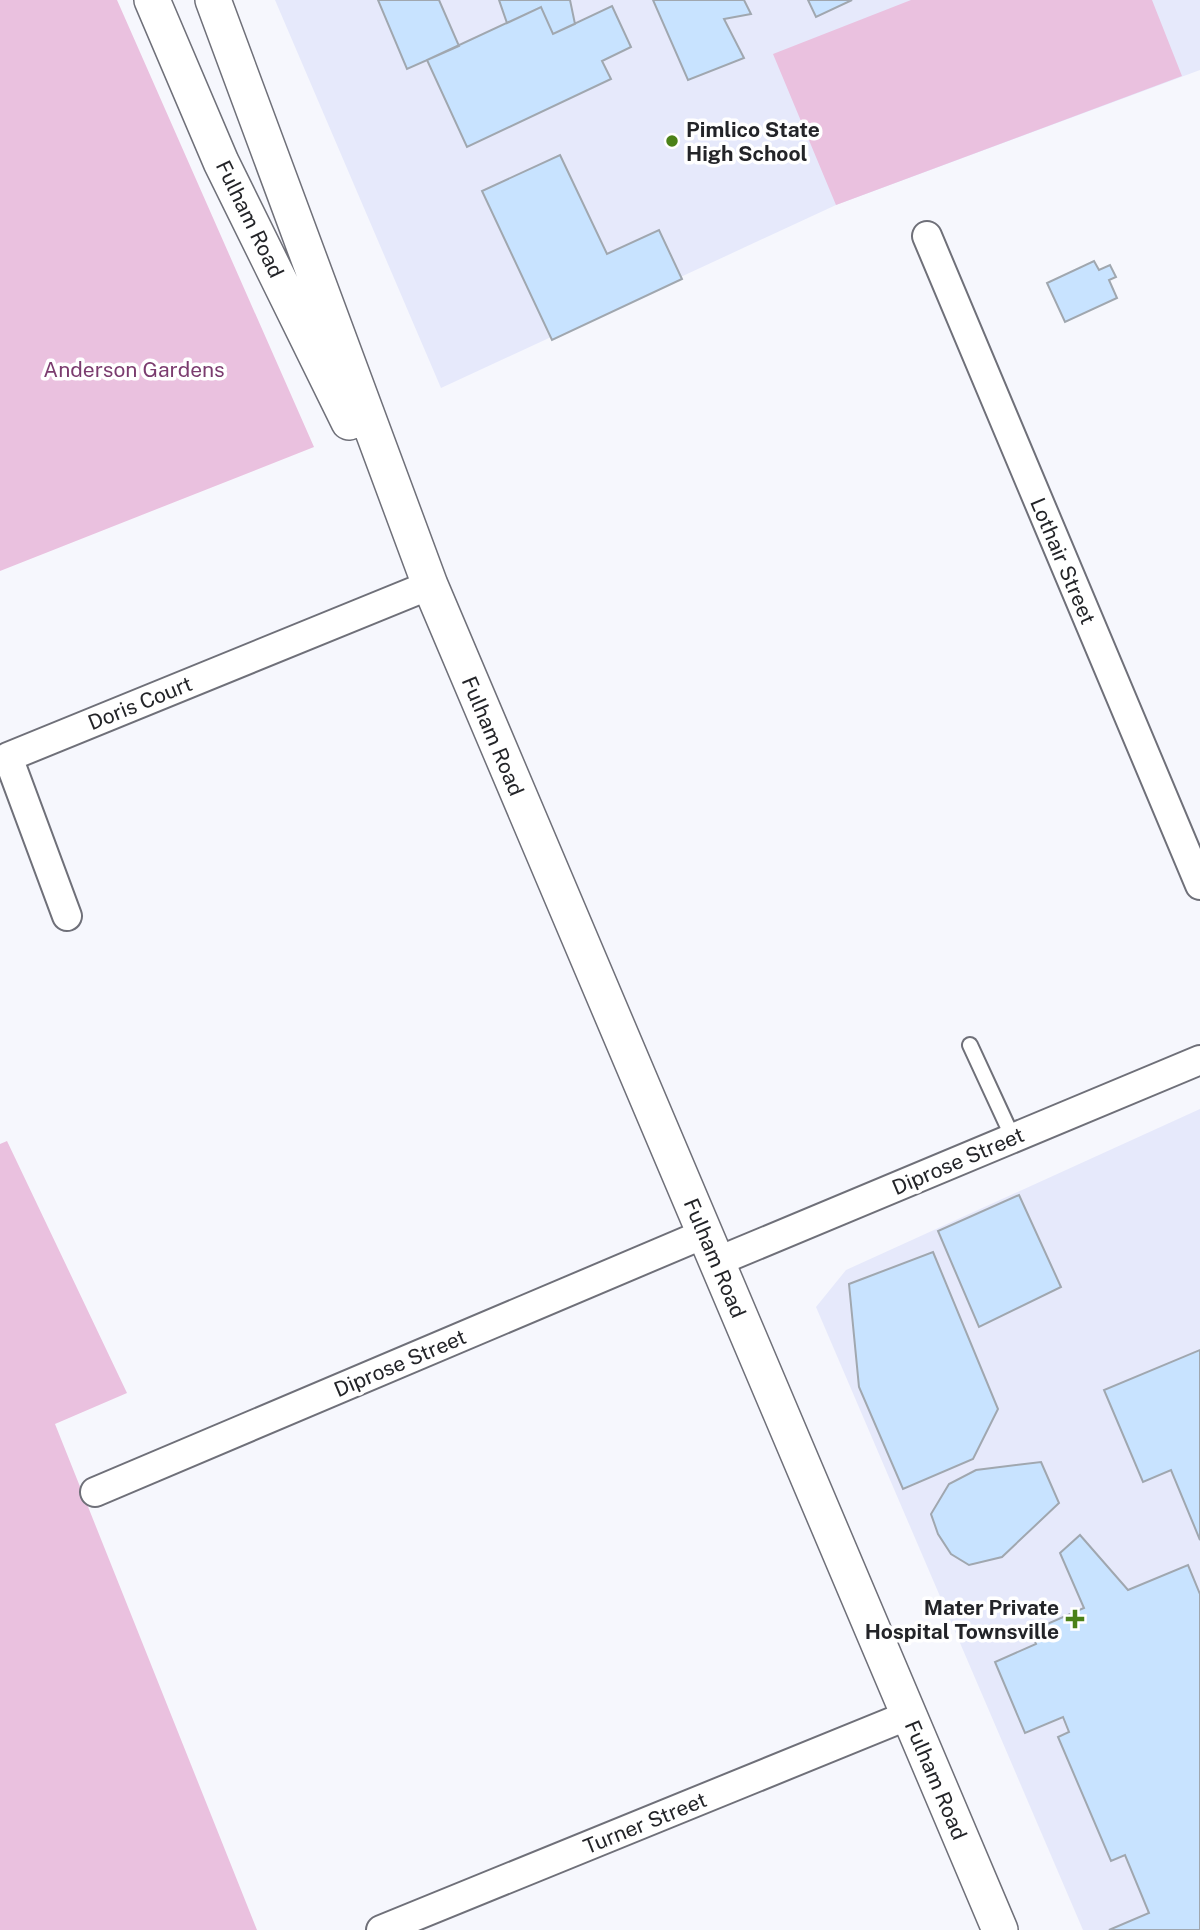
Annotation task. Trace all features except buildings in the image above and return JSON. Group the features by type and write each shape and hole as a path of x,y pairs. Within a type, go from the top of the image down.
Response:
{"street":[{"name":"Fulham Road","path":"152,0 221,162 430,585"},
{"name":"Fulham Road","path":"213,0 430,585 1000,1930"},
{"name":"Lothair Street","path":"927,236 1200,886"},
{"name":"Doris Court","path":"67,916 8,757 430,585"},
{"name":"Diprose Street","path":"95,1492 710,1248 1013,1138 1200,1060"},
{"name":"Turner Street","path":"381,1930 909,1715"}],"lane":[{"path":"970,1045 1013,1138"}],"shaded area":[{"name":"Pimlico State High School","path":"275,0 1200,0 1200,70 836,205 441,388"},
{"name":"Mater Private Hospital Townsville","path":"1200,1109 1200,1930 1083,1930 816,1307 846,1270"}],"green space":[{"name":"Anderson Gardens","path":"0,0 117,0 314,447 0,571"},
{"path":"911,0 1152,0 1182,76 836,205 773,54"},
{"path":"7,1141 127,1393 55,1424 257,1930 0,1930 0,1144"}],"place":[{"name":"Pimlico State High School","path":"672,141"},
{"name":"Mater Private Hospital Townsville","path":"1075,1619"}]}
